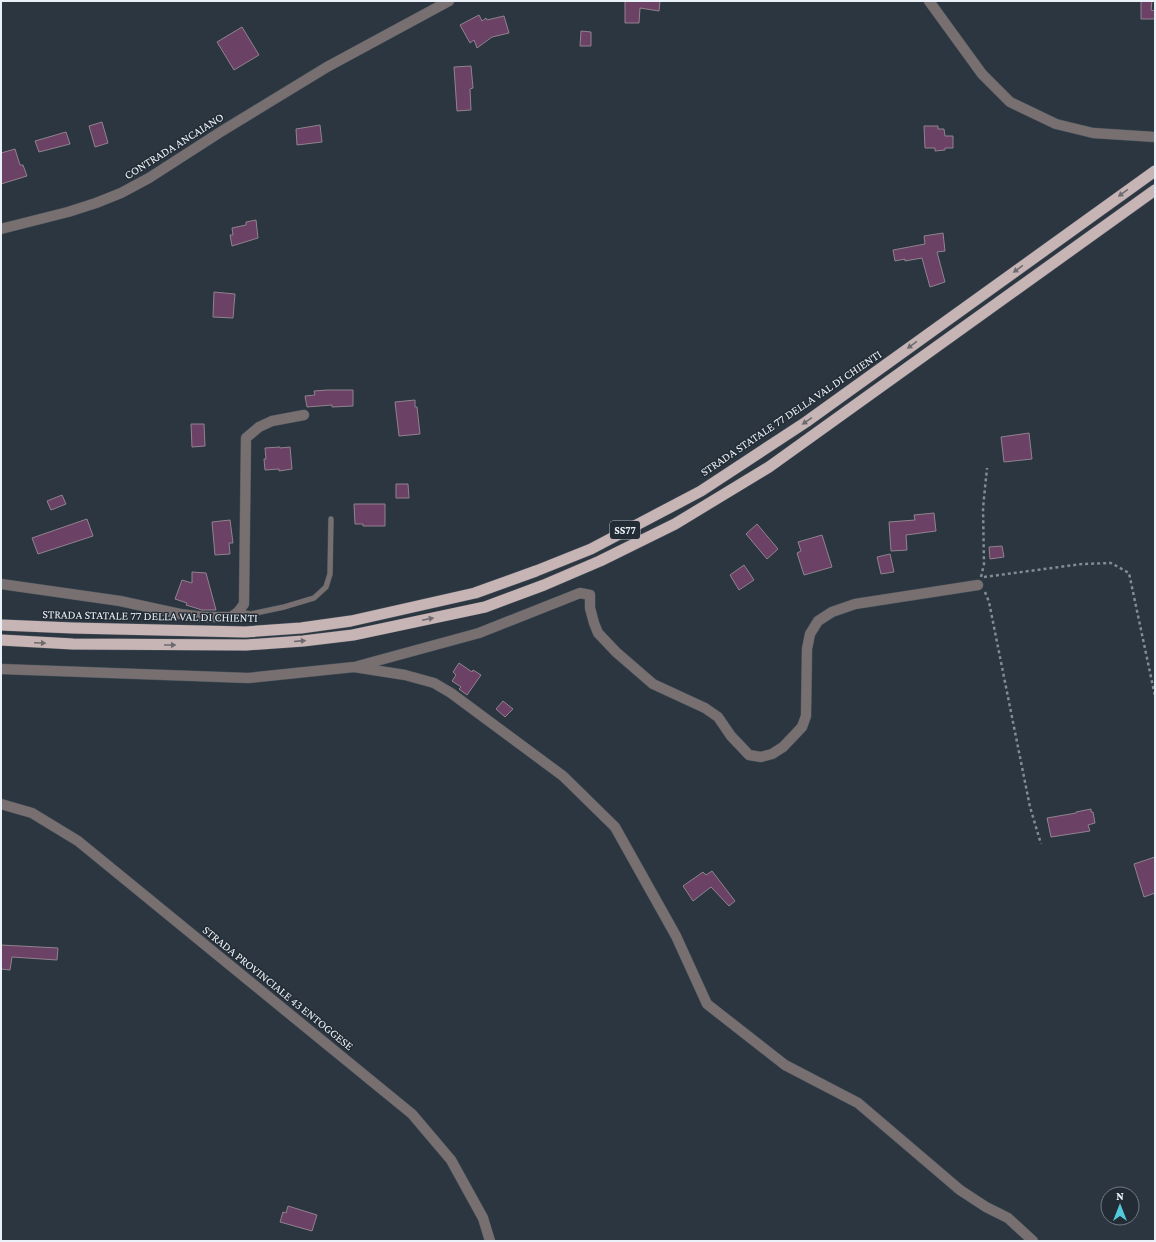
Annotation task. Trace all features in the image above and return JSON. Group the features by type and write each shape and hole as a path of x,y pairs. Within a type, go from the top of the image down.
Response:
{"highway":[{"name":"STRADA STATALE 77 DELLA VAL DI CHIENTI","path":"1,625 245,632 301,628 350,621 475,593 536,571 591,549 701,491 806,422 1155,171"},
{"name":"SS77","path":"1,640 81,644 246,645 303,641 354,635 485,606 544,585 600,561 676,524 769,467 1155,190"}],"street":[{"name":"CONTRADA ANCAIANO","path":"1,229 68,212 121,194 150,178 222,131 327,67 449,1"},
{"path":"929,1 982,74 1010,102 1056,124 1093,133 1155,137"},
{"path":"1,584 120,601 180,614 205,617 231,617 238,612 244,604 246,438 259,427 272,421 304,415"},
{"path":"1,668 248,678 354,667 479,633 580,593 590,596 590,608 598,633 616,652 654,684 705,708 718,717 731,736 749,755 761,757 772,754 783,747 802,728 806,716 807,649 810,634 818,621 832,612 855,604 980,581"},
{"path":"354,667 405,675 434,683 451,693 563,776 614,827 676,936 707,1004 785,1065 858,1103 960,1190 986,1207 1008,1218 1033,1241"},
{"name":"STRADA PROVINCIALE 43 ENTOGGESE","path":"1,804 32,813 78,841 412,1114 451,1160 483,1218 490,1241"}],"lane":[{"path":"238,612 250,614 284,607 314,598 326,587 330,574 331,520"}],"path":[{"path":"987,468 983,508 984,564 980,581 989,602 1030,807 1041,844"},
{"path":"980,581 1082,564 1111,563 1128,573 1155,696"}],"building":[{"path":"625,1 660,1 659,11 640,8 639,23 625,23"},
{"path":"1141,1 1152,1 1151,10 1155,11 1155,19 1141,19"},
{"path":"479,15 482,21 486,18 487,20 504,16 509,33 492,37 477,48 474,40 470,43 460,25"},
{"path":"242,27 259,55 234,70 217,42"},
{"path":"581,31 591,32 591,46 580,46"},
{"path":"471,66 473,88 470,89 471,110 457,111 454,67"},
{"path":"102,122 108,143 95,147 89,126"},
{"path":"320,125 322,142 297,145 296,129"},
{"path":"924,126 938,126 938,129 944,129 945,136 953,136 953,148 945,148 945,150 935,151 935,148 925,148"},
{"path":"66,132 70,144 39,152 35,141"},
{"path":"15,149 20,165 23,165 27,176 1,184 1,153"},
{"path":"256,220 258,238 232,246 230,235 233,235 232,228 246,225 246,222"},
{"path":"943,233 945,251 937,252 945,282 930,287 922,258 895,261 893,250 925,244 924,236"},
{"path":"214,292 235,294 233,318 213,317"},
{"path":"353,390 353,406 332,407 332,405 307,407 305,396 315,395 314,391"},
{"path":"415,400 420,434 399,436 395,402"},
{"path":"191,424 204,424 205,446 192,447"},
{"path":"1029,433 1032,459 1004,462 1001,437"},
{"path":"290,447 292,469 279,471 279,469 265,470 265,448"},
{"path":"396,484 408,484 409,498 396,498"},
{"path":"62,495 66,504 51,510 47,501"},
{"path":"354,504 385,504 385,526 363,526 363,524 355,524"},
{"path":"934,513 936,531 906,535 907,550 891,551 889,522 915,520 914,515"},
{"path":"87,519 93,536 38,554 32,538"},
{"path":"230,520 233,543 229,543 230,554 215,555 212,522"},
{"path":"757,524 778,549 767,559 746,534"},
{"path":"822,535 832,567 804,575 797,553 801,551 798,542"},
{"path":"1002,546 1004,557 990,559 989,547"},
{"path":"890,554 894,572 881,574 877,557"},
{"path":"744,565 754,580 739,590 730,575"},
{"path":"192,572 206,573 216,610 202,610 186,605 187,603 175,599 182,580 192,583"},
{"path":"459,663 472,672 473,670 481,675 467,695 459,689 461,687 452,681 456,675 453,672"},
{"path":"503,701 513,709 505,717 496,709"},
{"path":"1091,809 1095,823 1088,825 1090,831 1051,837 1047,818"},
{"path":"1155,857 1155,893 1144,897 1134,864"},
{"path":"712,871 735,901 729,906 711,887 693,901 683,886 703,872 706,875"},
{"path":"1,945 58,948 57,960 12,957 10,970 1,969"},
{"path":"288,1206 317,1215 312,1231 280,1222 283,1212 286,1213"}]}
